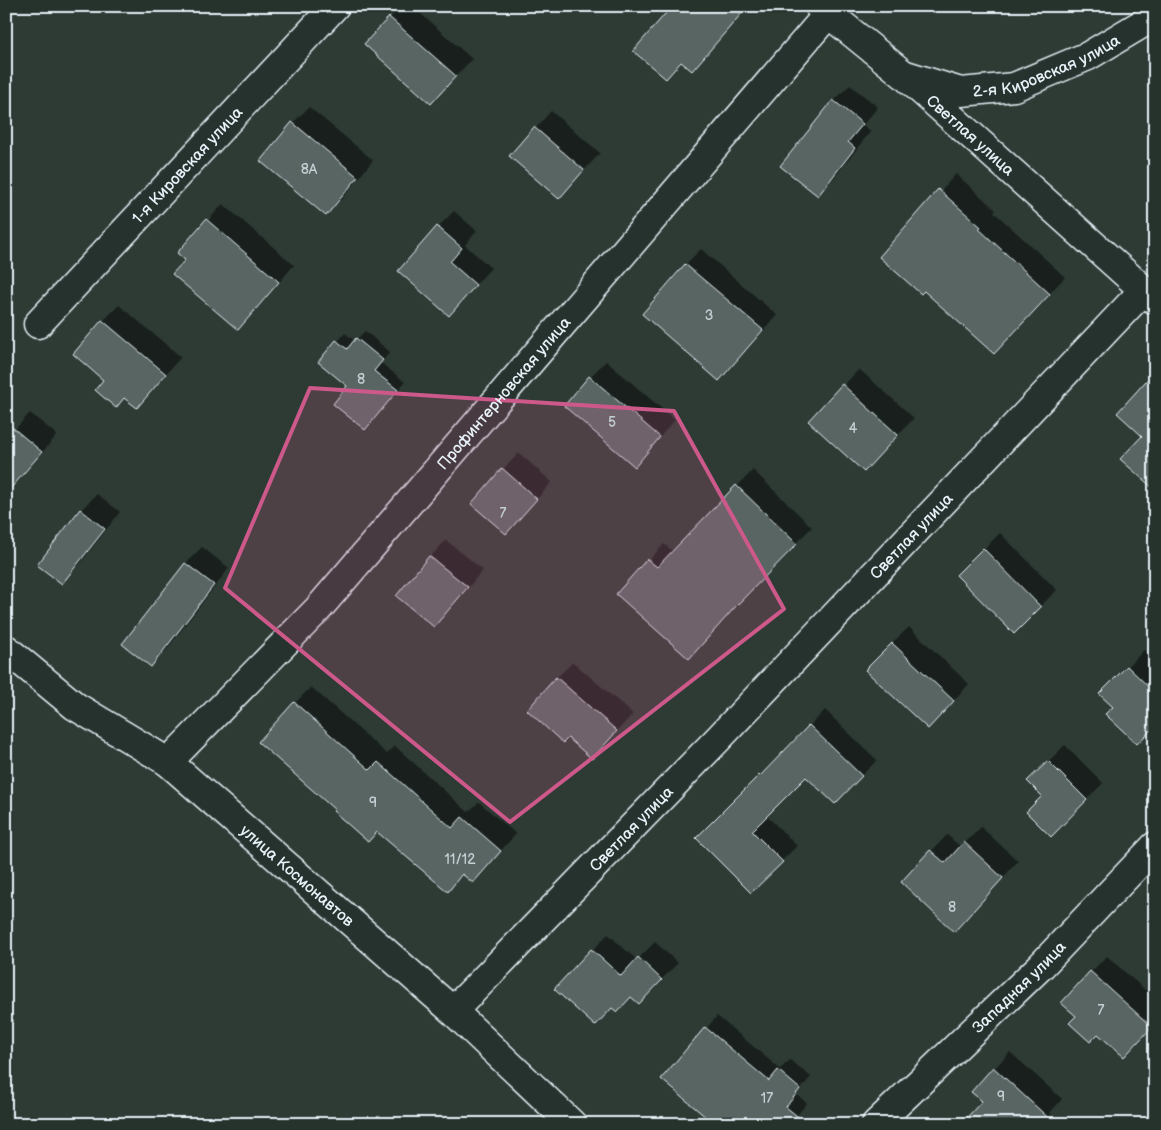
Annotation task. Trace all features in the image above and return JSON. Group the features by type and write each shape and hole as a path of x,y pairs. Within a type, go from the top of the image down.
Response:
{"street":[{"name":"1-я Кировская улица","path":"38,324 335,6"},
{"name":"Светлая улица","path":"453,1011 1149,295 903,74 824,10"},
{"name":"Профинтерновская улица","path":"168,762 318,609 824,10"},
{"name":"2-я Кировская улица","path":"903,74 961,92 1014,87 1088,56 1155,16"},
{"name":"улица Космонавтов","path":"6,649 75,706 168,762 453,1011 572,1124"},
{"name":"Западная улица","path":"876,1124 1041,966 1155,846"}],"highlighted area":[{"path":"310,388 674,411 784,609 510,822 225,588"}],"building":[{"path":"672,6 748,6 692,71 681,62 666,79 633,51"},
{"path":"389,17 456,76 431,104 364,44"},
{"path":"833,100 863,124 848,142 855,148 818,196 780,166"},
{"path":"292,122 358,177 326,216 260,161"},
{"path":"534,127 584,170 559,199 509,156"},
{"path":"938,189 981,227 979,229 1050,294 994,354 924,291 921,294 879,257"},
{"path":"206,219 279,282 238,330 172,274 185,260 177,253"},
{"path":"437,226 462,248 450,262 476,285 449,316 398,271"},
{"path":"685,264 763,330 719,381 642,314"},
{"path":"102,320 166,374 137,408 124,398 116,408 95,390 103,380 73,354"},
{"path":"356,338 383,360 374,371 398,390 365,430 333,404 347,386 318,362 336,340 347,349"},
{"path":"1155,371 1155,490 1120,459 1142,436 1117,413"},
{"path":"589,376 660,437 635,467 564,406"},
{"path":"842,384 898,435 864,472 808,421"},
{"path":"6,422 42,452 6,494"},
{"path":"502,468 537,499 506,534 471,504"},
{"path":"736,485 797,544 737,605 689,659 616,594 647,559 657,567"},
{"path":"80,509 105,529 62,584 37,565"},
{"path":"983,548 1041,607 1014,634 956,575"},
{"path":"429,556 468,587 434,627 396,596"},
{"path":"185,563 214,585 151,667 122,644"},
{"path":"892,643 954,701 928,729 865,670"},
{"path":"1127,666 1155,693 1155,726 1137,744 1105,714 1113,707 1099,694"},
{"path":"556,677 617,731 592,759 568,738 563,743 527,710"},
{"path":"294,702 370,770 378,762 452,828 462,817 501,851 473,883 462,874 448,892 377,832 368,842 258,742"},
{"path":"809,725 862,776 835,804 806,777 752,831 783,862 751,893 696,838"},
{"path":"1048,761 1087,800 1051,837 1026,812 1042,796 1027,781"},
{"path":"964,842 1003,878 954,932 901,882 930,850 945,863"},
{"path":"591,949 621,976 638,957 662,980 639,1004 631,997 617,1012 612,1008 595,1026 554,989"},
{"path":"1090,971 1152,1027 1124,1057 1098,1034 1090,1042 1069,1023 1076,1016 1061,1003"},
{"path":"705,1027 769,1081 778,1070 800,1089 786,1107 807,1124 714,1124 661,1079"},
{"path":"993,1067 1055,1124 961,1124 982,1101 971,1092"}]}
